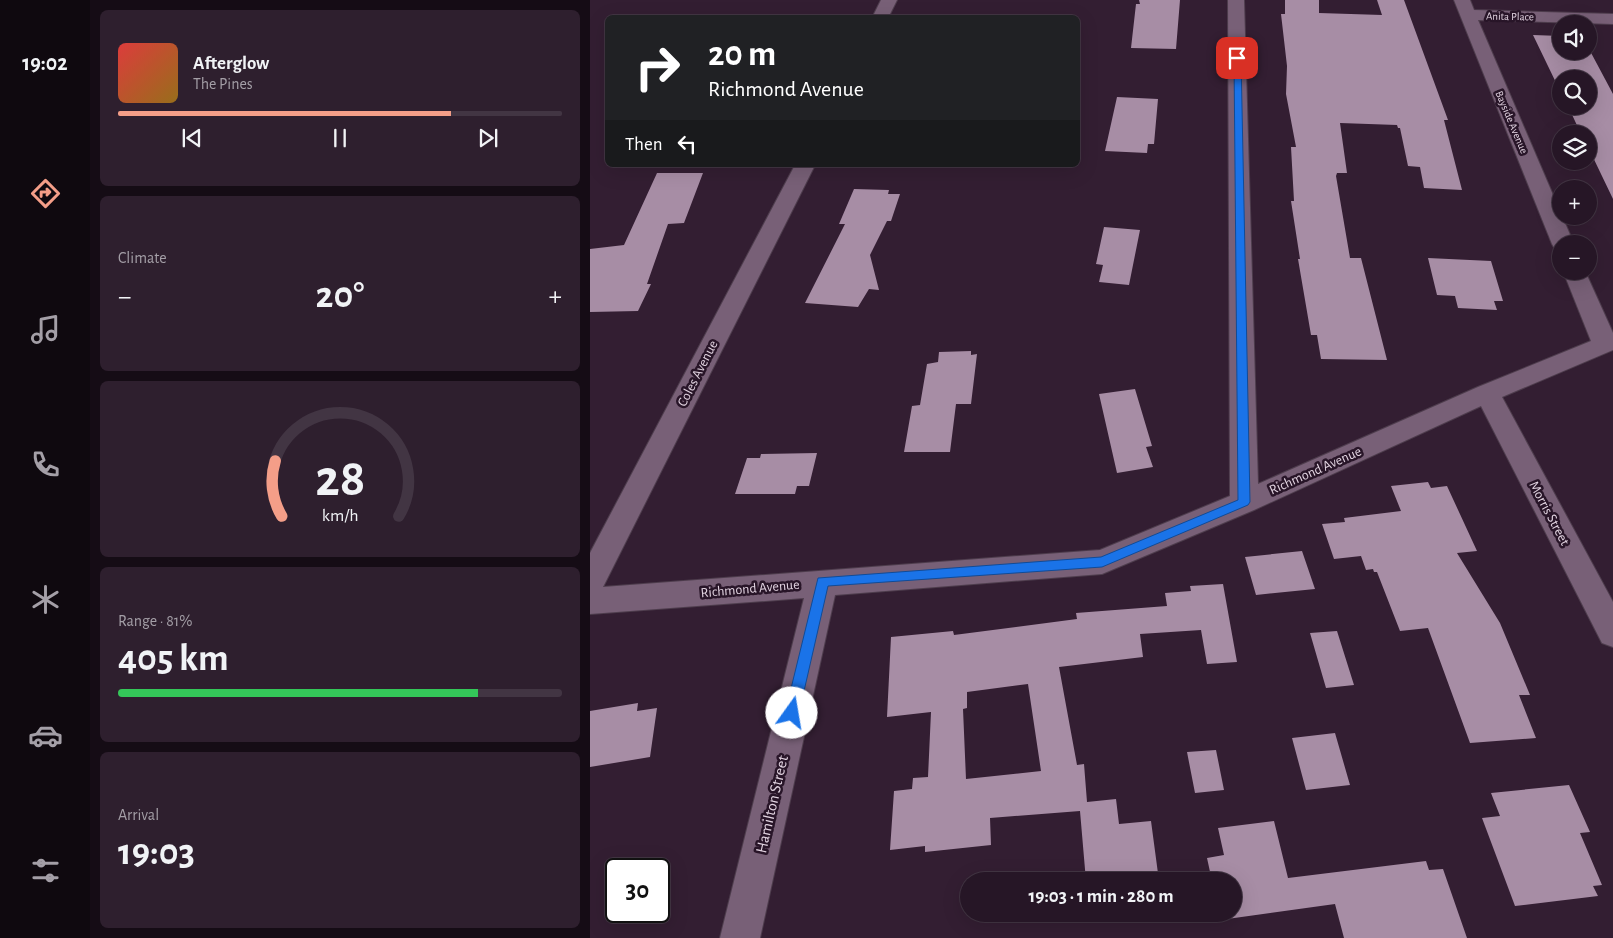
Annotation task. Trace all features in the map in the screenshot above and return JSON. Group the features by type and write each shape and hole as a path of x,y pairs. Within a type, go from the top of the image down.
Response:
{"street":[{"path":"882,15 889,0"},
{"path":"1236,0 1244,502"},
{"name":"Anita Place","path":"1465,8 1613,19"},
{"name":"Bayside Avenue","path":"1465,8 1559,235"},
{"name":"Coles Avenue","path":"590,582 803,167"},
{"path":"1578,280 1609,343"},
{"name":"Richmond Avenue","path":"590,601 1102,562 1244,502 1487,393 1609,343"},
{"name":"Morris Street","path":"1487,393 1613,633"},
{"name":"Hamilton Street","path":"740,938 823,582"}],"building":[{"path":"1139,0 1180,0 1176,49 1131,48 1136,4 1140,4"},
{"path":"1285,0 1319,0 1319,13 1382,15 1377,0 1404,0 1448,120 1444,120 1462,190 1424,188 1420,167 1408,166 1400,128 1397,125 1340,123 1347,173 1337,173 1336,176 1350,258 1361,258 1387,360 1321,359 1317,335 1311,335 1298,259 1300,259 1291,201 1294,201 1291,147 1296,147 1286,94 1287,66 1281,14 1285,14"},
{"path":"1533,35 1552,36 1552,60 1595,60 1613,94 1613,199 1597,166 1597,125 1577,125 1572,115 1597,115 1597,70 1552,70 1552,74"},
{"path":"1117,97 1158,99 1154,144 1148,144 1147,153 1105,151"},
{"path":"657,173 703,173 684,223 668,224 647,284 651,284 638,311 590,312 590,249 624,245"},
{"path":"854,189 889,190 888,194 900,194 891,221 887,221 870,255 879,290 869,289 858,307 805,303 845,224 839,224"},
{"path":"1104,227 1140,230 1129,285 1099,282 1103,265 1096,264"},
{"path":"1428,258 1491,261 1503,301 1494,301 1497,310 1458,308 1455,296 1437,295"},
{"path":"971,351 971,355 977,354 971,404 956,404 950,452 904,452 912,406 920,405 927,364 938,362 939,352"},
{"path":"1135,389 1152,446 1146,447 1153,467 1117,473 1099,394"},
{"path":"817,453 809,486 797,486 795,494 735,494 747,458 760,458 761,454"},
{"path":"1428,482 1431,488 1447,486 1477,551 1457,553 1500,623 1530,695 1519,695 1536,738 1470,743 1428,628 1400,631 1377,572 1374,572 1373,569 1366,570 1361,556 1334,559 1322,524 1345,522 1344,518 1401,511 1391,486"},
{"path":"1302,551 1315,589 1256,595 1245,557"},
{"path":"1223,584 1237,662 1207,664 1201,630 1140,634 1143,657 1059,667 1077,765 1084,764 1087,802 1116,799 1119,824 1151,821 1158,872 1085,872 1080,811 990,818 991,845 925,852 925,846 890,850 894,791 912,789 913,778 928,777 931,712 887,717 891,637 953,631 954,635 1077,619 1076,613 1167,606 1165,593 1191,591 1190,586","holes":["1028,684 1041,771 966,779 963,709 967,708 967,692"]},
{"path":"1337,631 1354,685 1326,688 1310,633"},
{"path":"638,703 637,711 657,708 650,757 590,767 590,711"},
{"path":"1335,733 1350,785 1306,790 1292,738"},
{"path":"1216,750 1224,790 1195,793 1187,752"},
{"path":"1569,785 1590,832 1580,833 1602,885 1593,886 1598,896 1515,906 1482,818 1500,816 1491,793"},
{"path":"1274,821 1288,878 1426,861 1429,870 1443,869 1467,938 1344,938 1335,904 1242,917 1242,872 1210,872 1207,858 1224,855 1218,828"}],"route":[{"path":"792,713 823,582 1102,562 1244,502 1237,58"}]}
